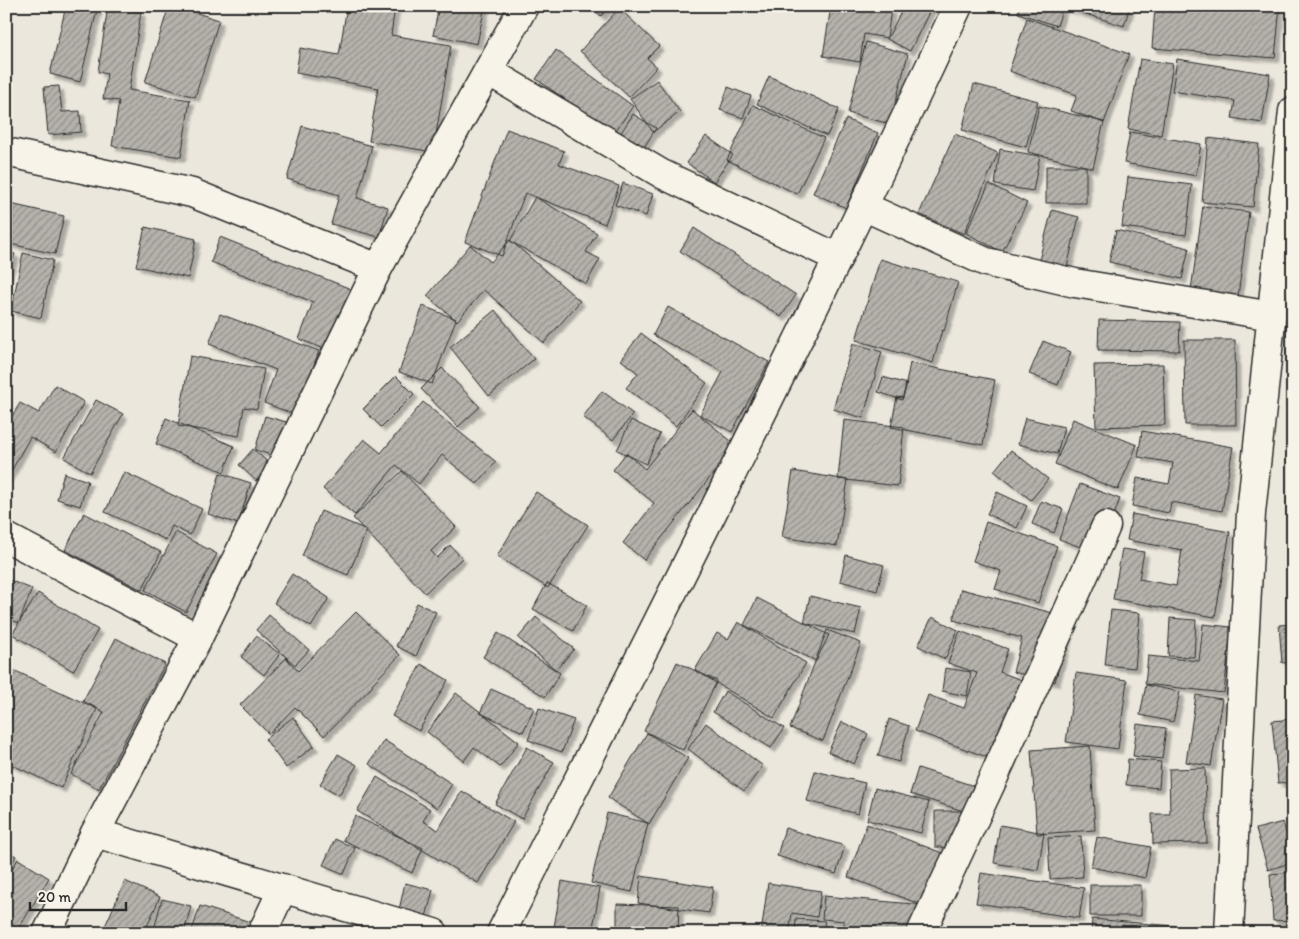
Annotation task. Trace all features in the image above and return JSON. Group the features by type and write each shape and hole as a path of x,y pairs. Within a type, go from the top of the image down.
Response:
{"street":[{"path":"47,933 95,833 198,638 378,268 524,6"},
{"path":"501,933 766,406 958,6"},
{"path":"488,71 662,174 838,258"},
{"path":"1228,933 1252,513 1293,111"},
{"path":"6,152 192,193 378,268"},
{"path":"863,206 986,262 1075,283 1272,316"},
{"path":"921,933 993,779 1106,526"},
{"path":"6,537 198,638"},
{"path":"95,833 434,933"},
{"path":"262,933 283,888"}],"building":[{"path":"66,6 98,6 80,82 50,74"},
{"path":"108,6 141,12 129,90 190,100 181,157 112,146 119,101 103,99 107,74 98,72"},
{"path":"169,6 175,6 219,20 195,97 145,82"},
{"path":"347,6 395,7 391,35 451,45 433,152 369,141 378,88 296,73 300,48 339,55"},
{"path":"439,6 485,6 477,44 433,35"},
{"path":"590,6 610,6 601,16"},
{"path":"831,6 871,6 891,10 887,38 864,34 860,62 823,56"},
{"path":"904,6 932,6 910,51 887,39"},
{"path":"1020,6 1130,6 1124,26 1063,7 1057,26 1018,13"},
{"path":"1155,6 1280,6 1275,58 1152,48"},
{"path":"619,8 659,46 647,58 657,67 629,97 580,51"},
{"path":"1027,18 1129,54 1104,123 1071,111 1077,95 1009,71"},
{"path":"866,42 908,54 890,124 848,113"},
{"path":"556,50 633,106 614,133 536,79"},
{"path":"1140,59 1173,64 1161,135 1128,129"},
{"path":"1177,59 1270,74 1262,123 1232,118 1235,101 1172,91"},
{"path":"769,76 839,109 827,136 757,104"},
{"path":"657,80 680,112 653,132 630,99"},
{"path":"974,84 1038,101 1026,147 962,130"},
{"path":"59,86 62,112 80,111 81,132 48,135 44,87"},
{"path":"728,87 751,96 743,118 720,110"},
{"path":"753,105 824,138 797,194 727,160"},
{"path":"1039,106 1104,122 1093,168 1028,152"},
{"path":"633,114 656,128 640,154 617,139"},
{"path":"846,119 878,133 846,208 813,193"},
{"path":"302,126 372,146 357,198 388,207 379,237 331,224 339,195 287,179"},
{"path":"507,129 564,151 559,164 619,186 605,224 525,193 502,256 465,242"},
{"path":"1130,132 1201,144 1196,176 1124,163"},
{"path":"955,134 998,153 964,234 919,214"},
{"path":"706,136 733,155 714,182 687,163"},
{"path":"1208,138 1259,144 1253,207 1202,202"},
{"path":"1000,149 1040,156 1033,191 995,185"},
{"path":"1046,166 1086,166 1086,203 1046,203"},
{"path":"1128,177 1192,185 1186,235 1122,227"},
{"path":"623,183 653,194 646,216 615,205"},
{"path":"989,184 1027,203 1002,252 966,233"},
{"path":"535,197 597,233 586,252 600,259 586,284 510,241"},
{"path":"6,203 64,216 55,254 6,243"},
{"path":"1203,206 1249,212 1238,296 1191,290"},
{"path":"1052,210 1079,217 1066,271 1038,264"},
{"path":"145,227 196,239 188,278 136,266"},
{"path":"694,228 796,295 781,317 680,251"},
{"path":"1116,230 1189,248 1182,279 1109,262"},
{"path":"220,237 351,289 327,350 299,339 313,302 211,262"},
{"path":"510,240 580,301 544,343 484,290 457,321 427,296 470,245 491,262"},
{"path":"6,251 15,254 6,277"},
{"path":"23,253 53,260 41,318 11,311"},
{"path":"880,259 958,282 933,363 856,340"},
{"path":"423,306 456,319 432,384 399,372"},
{"path":"668,307 769,362 732,432 700,415 723,372 653,335"},
{"path":"495,310 534,359 489,396 450,347"},
{"path":"220,314 319,351 296,415 264,403 276,370 209,344"},
{"path":"1099,320 1180,322 1179,351 1098,350"},
{"path":"641,333 707,383 676,426 626,388 638,373 621,360"},
{"path":"1184,340 1235,340 1236,425 1185,425"},
{"path":"1043,341 1071,352 1058,385 1029,374"},
{"path":"853,343 882,352 863,418 833,409"},
{"path":"190,356 264,369 257,409 244,407 239,436 178,426"},
{"path":"910,363 995,380 983,445 891,427 897,397 903,398"},
{"path":"1163,364 1165,425 1096,427 1094,365"},
{"path":"442,368 480,407 458,427 421,389"},
{"path":"396,376 414,394 381,427 363,409"},
{"path":"883,377 907,384 902,400 878,392"},
{"path":"55,385 84,402 56,452 30,437 8,477 6,426 20,403 39,413"},
{"path":"602,391 633,414 613,440 583,417"},
{"path":"96,400 123,414 90,473 64,458"},
{"path":"423,402 496,462 477,484 442,455 419,484 396,465 355,515 323,489 364,439 381,453"},
{"path":"692,409 736,445 644,560 623,543 654,503 613,470 626,453 645,469"},
{"path":"265,416 290,423 281,458 255,450"},
{"path":"166,418 234,446 224,472 156,444"},
{"path":"1025,418 1064,427 1057,454 1018,444"},
{"path":"1073,419 1137,445 1118,490 1055,464"},
{"path":"631,420 660,434 646,464 617,450"},
{"path":"844,420 904,427 898,486 838,479"},
{"path":"1142,431 1233,447 1222,511 1171,502 1169,513 1132,506 1137,478 1169,484 1173,463 1138,457"},
{"path":"253,449 271,465 256,481 239,465"},
{"path":"1011,450 1048,479 1031,500 994,471"},
{"path":"402,471 456,527 431,551 437,558 450,545 462,558 425,593 353,518"},
{"path":"793,471 848,480 837,546 782,537"},
{"path":"124,472 202,509 190,535 172,526 166,540 105,512"},
{"path":"64,473 88,481 80,506 57,499"},
{"path":"220,473 251,483 238,524 208,514"},
{"path":"1080,484 1120,499 1099,554 1059,539"},
{"path":"536,492 588,525 548,588 497,556"},
{"path":"997,492 1027,506 1017,528 987,514"},
{"path":"1041,501 1063,509 1054,533 1032,524"},
{"path":"321,511 367,530 348,575 302,556"},
{"path":"84,513 161,552 142,590 65,550"},
{"path":"1132,514 1230,532 1215,617 1113,599 1122,549 1144,552 1139,579 1176,586 1182,550 1127,540"},
{"path":"986,522 1057,546 1038,603 995,589 1001,571 973,561"},
{"path":"176,532 217,554 186,612 145,590"},
{"path":"846,555 884,565 877,591 840,581"},
{"path":"1293,566 1293,594 1289,567"},
{"path":"292,574 329,598 311,627 274,603"},
{"path":"6,579 32,589 19,623 6,618"},
{"path":"547,583 587,605 573,631 533,609"},
{"path":"961,589 1072,618 1055,682 1013,672 1022,638 953,620"},
{"path":"38,593 98,630 73,671 12,634"},
{"path":"810,596 861,608 855,634 804,623"},
{"path":"757,598 829,635 816,661 744,625"},
{"path":"417,603 436,612 416,656 396,646"},
{"path":"1111,610 1140,613 1135,668 1105,665"},
{"path":"356,612 400,655 372,684 373,686 324,736 295,707 269,734 240,705 286,658 298,671"},
{"path":"269,615 309,650 295,665 256,630"},
{"path":"536,617 574,649 556,670 518,638"},
{"path":"932,617 958,630 945,659 918,646"},
{"path":"1170,618 1196,620 1194,657 1168,656"},
{"path":"738,622 806,663 774,718 695,670 717,633 728,639"},
{"path":"1203,624 1231,627 1224,693 1145,684 1148,656 1199,661"},
{"path":"1293,624 1293,662 1282,663 1279,625"},
{"path":"827,630 861,643 823,741 790,728"},
{"path":"960,631 1008,649 1000,672 1038,686 1009,765 915,731 928,695 964,708 977,673 948,663"},
{"path":"498,633 560,673 545,697 483,657"},
{"path":"256,636 280,654 264,675 241,657"},
{"path":"116,638 165,664 99,789 71,774 104,712 83,701"},
{"path":"677,662 717,681 683,750 644,731"},
{"path":"421,664 448,680 419,731 392,716"},
{"path":"7,667 97,709 61,788 6,762"},
{"path":"945,668 971,672 967,696 942,691"},
{"path":"1076,673 1127,680 1118,749 1066,742"},
{"path":"1146,685 1180,692 1173,722 1140,715"},
{"path":"491,689 534,708 523,732 480,713"},
{"path":"725,691 784,728 771,748 713,712"},
{"path":"456,693 519,742 500,767 474,747 464,761 427,732"},
{"path":"1196,695 1222,699 1211,766 1186,762"},
{"path":"539,708 574,720 562,752 528,740"},
{"path":"293,717 314,746 286,768 265,739"},
{"path":"889,719 909,726 899,762 878,756"},
{"path":"1293,719 1293,782 1278,783 1272,721"},
{"path":"842,722 868,734 854,764 828,752"},
{"path":"706,723 763,766 744,791 688,749"},
{"path":"1137,724 1166,728 1162,759 1133,756"},
{"path":"647,733 688,758 649,824 608,798"},
{"path":"384,740 452,784 437,808 369,764"},
{"path":"1090,746 1095,830 1037,834 1031,750"},
{"path":"527,747 554,762 522,819 495,804"},
{"path":"338,754 357,765 339,795 320,784"},
{"path":"1128,759 1161,762 1159,788 1126,785"},
{"path":"918,768 990,791 982,817 910,794"},
{"path":"1205,768 1207,843 1153,844 1152,814 1170,814 1169,769"},
{"path":"815,771 865,783 858,814 807,801"},
{"path":"377,777 430,809 423,821 438,830 462,791 514,822 478,883 357,811"},
{"path":"875,788 929,802 921,833 867,820"},
{"path":"935,811 965,811 965,848 935,847"},
{"path":"607,813 648,823 632,892 591,883"},
{"path":"355,816 423,848 412,873 343,840"},
{"path":"1283,822 1293,862 1268,870 1256,829"},
{"path":"867,824 950,856 930,908 848,877"},
{"path":"1000,825 1044,833 1038,870 994,863"},
{"path":"785,828 845,846 836,874 777,856"},
{"path":"1081,836 1083,877 1050,879 1048,838"},
{"path":"1097,837 1151,847 1145,878 1091,867"},
{"path":"335,839 355,848 344,874 323,865"},
{"path":"6,851 16,856 6,874"},
{"path":"18,859 49,878 16,933 6,933 6,879"},
{"path":"1293,872 1293,920 1273,921 1270,874"},
{"path":"981,873 1084,888 1079,918 976,903"},
{"path":"641,876 713,887 709,913 638,903"},
{"path":"125,881 160,897 144,933 102,933"},
{"path":"562,881 600,888 592,933 553,933"},
{"path":"405,883 433,890 426,917 399,910"},
{"path":"768,883 821,891 817,917 792,913 789,933 761,933"},
{"path":"1090,885 1141,885 1141,916 1090,916"},
{"path":"824,896 924,905 921,933 844,933 844,921 822,919"},
{"path":"162,899 191,906 184,933 153,933"},
{"path":"617,904 679,906 678,932 617,930"},
{"path":"200,906 266,927 264,933 191,933"},
{"path":"796,919 825,921 824,933 795,933"},
{"path":"1092,919 1186,927 1186,933 1091,933"}]}
